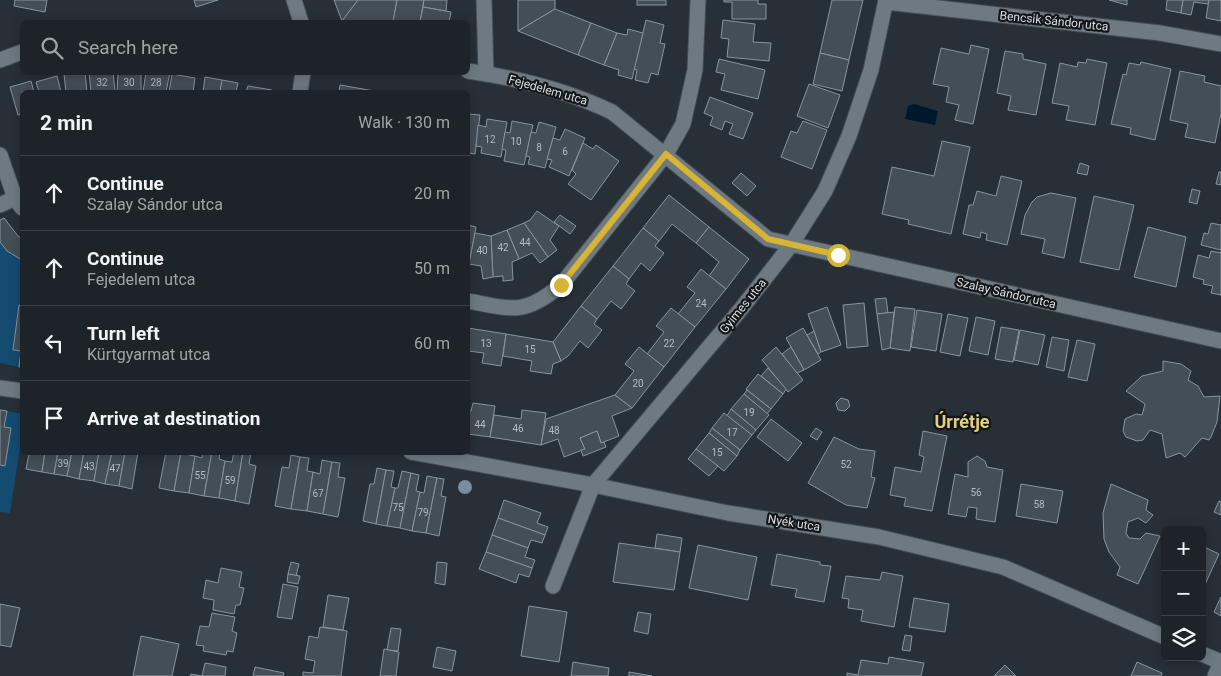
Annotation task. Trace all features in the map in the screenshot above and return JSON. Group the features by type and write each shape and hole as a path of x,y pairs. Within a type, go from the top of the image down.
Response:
{"street":[{"path":"294,0 300,20"},
{"path":"484,0 486,74"},
{"path":"470,301 505,308 526,308 542,301 561,285 666,154 683,124 695,70 698,0"},
{"name":"Bencsik Sándor utca","path":"886,1 1160,33 1221,44"},
{"name":"Gyimes utca","path":"553,586 593,485 741,309 791,245 825,191 850,136 871,70 886,1"},
{"path":"0,60 20,53"},
{"name":"Fejedelem utca","path":"470,71 589,101 612,112 666,154 768,239 791,245"},
{"path":"300,90 303,75"},
{"path":"0,154 19,203 0,205"},
{"name":"Szalay Sándor utca","path":"791,245 1221,341"},
{"path":"0,388 20,391"},
{"name":"Nyék utca","path":"428,455 593,485 728,513 879,537 1003,567 1161,635"},
{"path":"1206,656 1221,662 1215,676"}],"shaded area":[{"path":"914,104 938,111 935,125 905,119 908,106"},
{"path":"0,242 7,251 20,259 20,305 13,350 20,351 20,359 19,367 0,363"},
{"path":"7,411 20,414 20,447 10,513 0,512 0,465 5,465 11,428 4,427"}],"building":[{"path":"15,0 47,0 45,12 14,6"},
{"path":"194,0 218,0 196,7"},
{"path":"334,0 358,0 343,20"},
{"path":"358,0 397,0 393,20 343,20"},
{"path":"397,0 424,0 420,20 393,20"},
{"path":"424,0 447,0 446,11 423,7"},
{"path":"518,0 555,0 555,9 518,31"},
{"path":"637,0 666,0 666,5 637,5"},
{"path":"724,0 758,0 758,4 766,4 766,19 732,19 732,2 724,2"},
{"path":"832,0 863,0 849,60 820,53"},
{"path":"1109,0 1127,0 1127,5"},
{"path":"1167,0 1183,0 1181,13 1166,10"},
{"path":"1183,0 1209,0 1208,4 1194,2 1191,15 1181,13"},
{"path":"1209,0 1221,0 1221,21 1206,18"},
{"path":"423,7 451,12 449,20 420,20"},
{"path":"555,9 591,23 578,55 518,31"},
{"path":"646,20 664,25 660,43 665,44 658,75 651,73 648,83 635,80 637,70 634,69"},
{"path":"723,20 755,24 753,42 771,43 769,61 727,57 729,39 721,38"},
{"path":"591,23 617,33 604,65 578,55"},
{"path":"628,29 643,33 632,79 618,75 619,70 604,65 617,33 627,35"},
{"path":"971,45 989,49 973,124 955,120 959,105 946,102 949,87 933,84 941,48 969,54"},
{"path":"1005,51 1023,54 1023,59 1046,64 1036,115 1008,110 1011,96 997,93"},
{"path":"820,53 849,60 842,91 813,84"},
{"path":"719,59 765,70 758,99 721,90 725,74 716,72"},
{"path":"1087,59 1107,63 1095,125 1066,120 1069,106 1052,103 1060,63 1077,67 1078,62 1086,63"},
{"path":"1141,62 1171,69 1155,140 1130,134 1131,128 1111,124 1123,74 1126,75 1129,63 1140,65"},
{"path":"1180,71 1205,76 1204,82 1221,86 1221,114 1215,143 1185,137 1188,124 1170,120"},
{"path":"64,75 85,75 87,90 66,90"},
{"path":"89,75 113,75 115,90 91,90"},
{"path":"118,75 141,75 141,90 117,90"},
{"path":"146,75 169,75 166,90 143,90"},
{"path":"172,75 195,78 193,90 169,90"},
{"path":"57,76 60,90 38,90 36,82"},
{"path":"205,77 222,80 220,90 203,90"},
{"path":"222,80 238,83 236,90 220,90"},
{"path":"31,81 33,90 20,90 20,114 18,115 10,87"},
{"path":"809,84 840,95 828,128 797,116"},
{"path":"340,85 369,90 339,90"},
{"path":"248,86 272,90 247,90"},
{"path":"710,97 753,113 743,139 729,134 733,124 725,121 722,130 710,125 713,117 704,113"},
{"path":"470,114 480,115 475,154 470,153"},
{"path":"487,119 507,122 501,157 481,153 482,147 476,146 478,125 486,127"},
{"path":"512,121 533,125 524,165 504,161 506,150 502,149 505,132 510,133"},
{"path":"803,121 827,130 812,169 781,157 791,131 797,133"},
{"path":"539,122 556,127 545,168 528,164 530,157 526,156 531,132 536,133"},
{"path":"565,129 585,138 569,176 549,167 552,160 547,159 553,138 560,140"},
{"path":"942,141 970,147 951,234 908,224 909,220 882,214 892,167 934,176"},
{"path":"583,143 593,149 596,145 619,161 591,200 568,184 576,174 572,170"},
{"path":"1080,163 1089,166 1087,175 1077,173"},
{"path":"1219,172 1221,172 1221,185 1216,184"},
{"path":"741,173 756,186 747,196 732,183"},
{"path":"1001,176 1022,181 1007,245 986,240 987,234 981,232 980,238 963,234 969,205 973,205 977,191 996,196"},
{"path":"1192,189 1200,191 1197,204 1189,202"},
{"path":"1051,193 1076,198 1064,258 1042,253 1045,239 1021,234 1025,215 1032,202 1037,197"},
{"path":"669,195 709,227 696,243 672,224 659,241 643,228"},
{"path":"1094,196 1134,205 1119,270 1080,262"},
{"path":"537,211 559,226 550,240 557,250 548,257 524,223 530,220"},
{"path":"560,215 576,226 570,234 554,222"},
{"path":"4,218 20,238 20,259 7,251 0,242 0,220"},
{"path":"524,223 548,257 540,263 532,253 519,259 507,230"},
{"path":"1211,223 1221,225 1221,250 1201,245 1204,233 1208,234"},
{"path":"470,226 476,227 470,259"},
{"path":"709,227 749,259 726,289 709,276 719,262 696,243"},
{"path":"1148,227 1186,237 1176,287 1134,277"},
{"path":"643,228 659,241 655,246 664,253 650,271 641,263 629,279 613,266"},
{"path":"507,230 519,259 512,262 513,280 503,281 503,276 493,277 491,236"},
{"path":"475,233 491,236 493,277 483,279 481,266 470,264"},
{"path":"1211,251 1221,253 1221,295 1211,293 1213,286 1203,284 1204,280 1193,277 1198,255 1209,258"},
{"path":"613,266 629,279 626,284 635,291 621,309 611,301 597,319 581,306"},
{"path":"701,269 726,289 695,327 678,314 695,293 687,287"},
{"path":"886,298 888,313 877,314 875,299"},
{"path":"864,303 868,346 847,348 843,305"},
{"path":"19,305 20,351 13,350"},
{"path":"581,306 597,319 594,324 602,330 588,348 580,341 568,356 561,361 553,342"},
{"path":"827,307 841,345 821,352 808,314"},
{"path":"895,307 915,309 910,351 890,348"},
{"path":"671,308 695,327 664,367 647,354 664,332 656,326"},
{"path":"917,310 942,314 936,351 911,347"},
{"path":"894,312 890,348 882,350 877,314"},
{"path":"948,314 968,318 960,356 940,352"},
{"path":"976,317 995,321 988,355 969,351"},
{"path":"1001,327 1019,330 1013,362 995,359"},
{"path":"470,328 506,334 501,366 482,363 484,353 470,351"},
{"path":"803,328 821,360 804,370 786,338"},
{"path":"1020,330 1045,335 1038,365 1014,360"},
{"path":"814,331 821,352 818,354 807,335"},
{"path":"506,334 553,342 561,361 553,364 551,374 530,371 532,361 503,356"},
{"path":"1052,337 1069,340 1064,371 1046,367"},
{"path":"1077,340 1095,344 1087,381 1068,377"},
{"path":"639,347 664,367 632,408 615,395 634,371 625,364"},
{"path":"776,347 803,380 788,392 762,360"},
{"path":"791,347 804,370 797,373 782,354"},
{"path":"1163,361 1181,364 1191,371 1188,380 1198,386 1204,397 1220,396 1217,422 1211,437 1209,440 1202,438 1185,457 1180,453 1166,458 1162,434 1150,430 1143,440 1137,441 1126,437 1123,431 1125,419 1136,414 1142,415 1145,404 1126,391 1142,376 1163,371"},
{"path":"768,368 786,389 783,394 761,376"},
{"path":"758,374 783,394 771,409 746,389"},
{"path":"747,390 771,409 767,414 744,394"},
{"path":"744,394 769,415 756,430 731,409"},
{"path":"615,395 632,408 612,416 619,436 601,443 597,431 580,438 585,449 564,457 558,439 541,445 546,419"},
{"path":"841,398 848,400 850,406 845,411 838,410 836,403"},
{"path":"473,403 495,406 490,437 470,434"},
{"path":"731,409 756,430 752,435 727,416"},
{"path":"0,410 7,411 4,427 11,428 5,466 0,465"},
{"path":"522,410 546,413 541,445 490,437 494,415 521,419"},
{"path":"724,413 752,435 740,450 712,428"},
{"path":"771,419 802,443 788,461 757,437"},
{"path":"712,428 740,450 737,456 709,433"},
{"path":"816,428 822,432 817,440 810,436"},
{"path":"597,431 601,443 604,442 606,447 583,456 581,450 585,449 580,438"},
{"path":"923,431 947,436 932,511 904,506 906,498 890,495 895,467 921,472 924,457 919,455"},
{"path":"709,433 737,456 724,471 696,449"},
{"path":"834,437 859,449 875,451 871,477 875,478 867,508 846,505 808,483"},
{"path":"696,449 718,466 709,476 688,459"},
{"path":"29,455 45,455 42,472 26,469"},
{"path":"45,455 57,455 54,474 42,472"},
{"path":"57,455 71,455 67,476 54,474"},
{"path":"71,455 83,455 79,479 67,476"},
{"path":"83,455 98,455 94,481 79,479"},
{"path":"98,455 111,455 105,484 94,481"},
{"path":"111,455 124,455 119,486 105,484"},
{"path":"124,455 138,455 132,489 119,486"},
{"path":"165,455 180,455 174,491 159,488"},
{"path":"180,455 195,456 189,493 174,491"},
{"path":"202,455 211,455 204,496 189,493 195,456 202,458"},
{"path":"211,455 220,455 219,459 225,461 219,498 204,496"},
{"path":"233,455 243,455 235,501 219,498 225,461 232,462"},
{"path":"243,455 250,455 249,464 256,466 249,504 235,501"},
{"path":"291,455 300,457 291,509 275,506 282,467 289,468"},
{"path":"977,456 985,461 987,467 1003,470 995,522 976,519 977,508 968,507 966,517 948,514 955,474 968,477 968,462"},
{"path":"300,457 309,458 307,471 313,472 307,511 291,509"},
{"path":"322,460 332,462 323,514 307,511 313,472 320,474"},
{"path":"332,462 340,463 338,477 345,478 338,517 323,514"},
{"path":"377,468 386,470 376,524 363,521 370,484 374,484"},
{"path":"386,470 394,471 391,487 395,488 387,526 376,524"},
{"path":"402,471 411,473 400,528 387,526 395,488 398,488"},
{"path":"411,473 419,475 416,491 420,492 412,531 400,528"},
{"path":"427,476 437,478 426,533 412,531 420,492 424,493"},
{"path":"437,478 444,479 441,496 446,497 439,536 426,533"},
{"path":"1021,484 1063,491 1057,523 1016,516"},
{"path":"1111,484 1148,500 1146,510 1153,515 1146,523 1138,518 1128,522 1126,533 1129,538 1140,539 1146,533 1160,536 1138,584 1117,575 1120,567 1109,552 1104,539 1103,513"},
{"path":"504,500 541,513 537,523 548,527 545,535 498,518"},
{"path":"1219,501 1221,502 1221,515 1214,512"},
{"path":"498,518 545,535 542,543 531,540 528,548 492,535"},
{"path":"657,534 682,538 680,552 655,548"},
{"path":"492,535 528,548 525,557 535,560 532,568 486,552"},
{"path":"619,543 680,552 674,590 613,582"},
{"path":"698,545 757,557 748,600 689,588"},
{"path":"1206,548 1219,554 1206,582"},
{"path":"486,552 532,568 529,577 519,574 516,583 479,569"},
{"path":"777,554 820,562 820,565 831,566 824,602 795,597 797,589 771,585"},
{"path":"291,562 299,564 296,576 288,574"},
{"path":"437,562 447,563 445,585 435,583"},
{"path":"221,568 242,572 239,587 244,588 240,605 236,605 234,614 213,610 214,600 203,598 206,580 218,583"},
{"path":"882,572 903,576 894,627 861,621 863,610 848,608 849,599 842,598 846,576 880,580"},
{"path":"288,574 300,576 298,584 287,582"},
{"path":"283,584 298,587 292,619 277,617"},
{"path":"328,595 349,598 343,630 323,627"},
{"path":"1221,597 1221,616 1214,612"},
{"path":"914,598 949,604 945,632 909,627"},
{"path":"0,604 20,608 11,647 0,645"},
{"path":"529,606 567,612 559,662 521,656"},
{"path":"638,612 651,614 648,634 634,631"},
{"path":"212,613 235,617 232,631 237,633 233,652 227,651 226,655 203,651 204,646 196,645 200,626 209,627"},
{"path":"320,627 347,631 341,676 303,676 303,672 313,673 315,661 305,659 309,636 318,638"},
{"path":"391,628 401,629 398,651 387,650"},
{"path":"905,635 912,636 910,651 902,650"},
{"path":"141,636 179,644 172,676 133,676"},
{"path":"437,647 456,651 452,671 433,667"},
{"path":"384,649 399,652 396,676 380,676"},
{"path":"889,657 924,663 921,676 847,676 847,673 858,675 861,660 888,664"},
{"path":"573,662 609,668 608,676 571,676"},
{"path":"1137,662 1162,673 1161,676 1131,676"},
{"path":"205,663 226,667 225,676 202,676"},
{"path":"1005,665 1016,676 994,676"},
{"path":"255,667 284,673 283,676 253,676"},
{"path":"629,672 652,676 629,676"}],"district":[{"name":"Úrrétje","path":"962,422"}],"route":[{"path":"561,285 666,154 768,239 838,255"}]}
